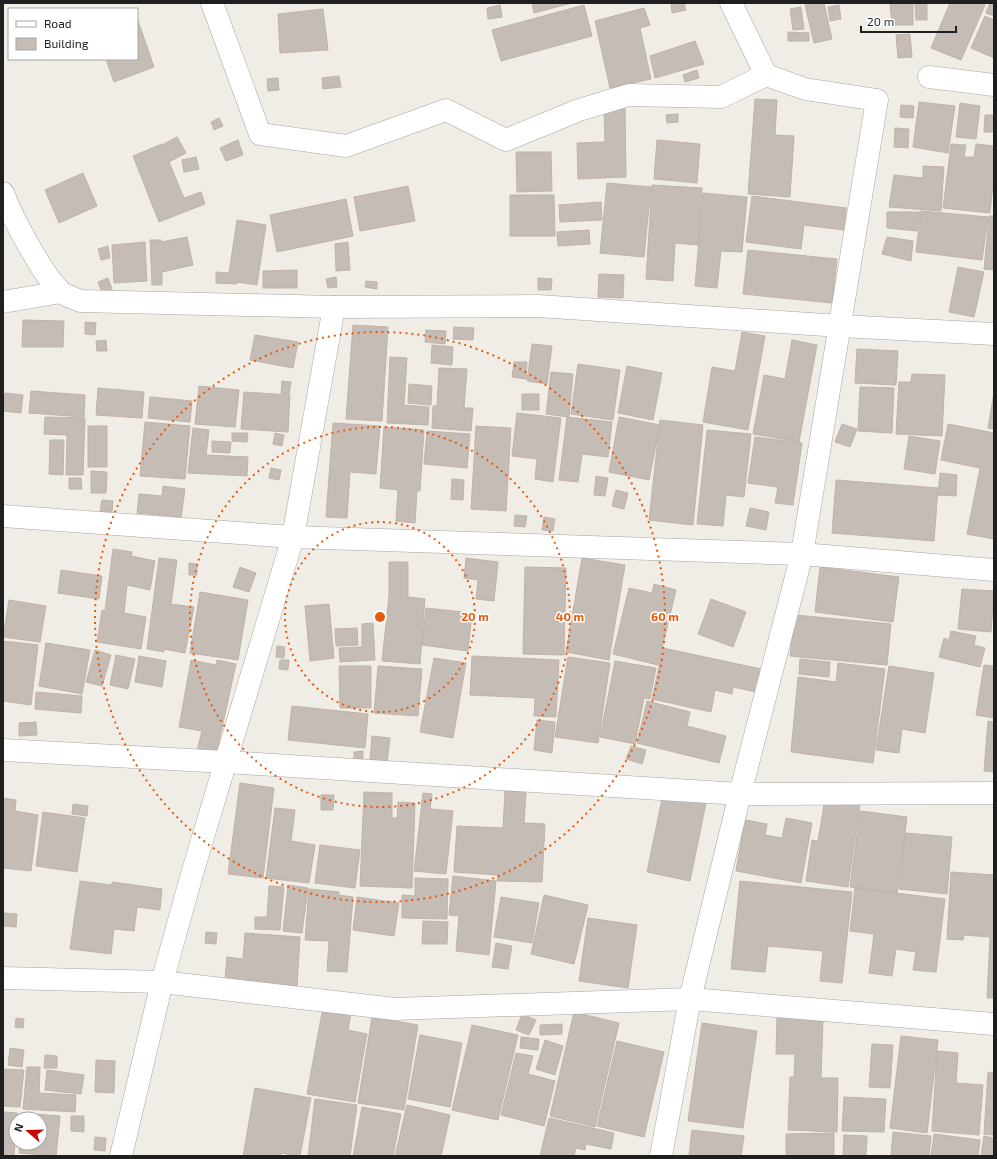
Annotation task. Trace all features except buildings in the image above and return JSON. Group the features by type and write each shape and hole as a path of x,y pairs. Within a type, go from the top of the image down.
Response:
{"street":[{"path":"212,3 260,134 346,146 446,110 506,140 579,110 629,95 721,97 766,75"},
{"path":"661,1156 690,999 740,794 802,554 877,100 805,89 766,75 731,3"},
{"path":"929,77 994,85"},
{"path":"3,193 8,207 46,275 61,292 80,301 334,308 538,306 840,326 994,334"},
{"path":"3,302 61,292"},
{"path":"121,1156 162,982 192,874 293,537 334,308"},
{"path":"3,516 293,537 802,554 994,570"},
{"path":"3,750 226,762 740,794 994,793"},
{"path":"3,978 162,982 395,1009 690,999 994,1024"}]}
